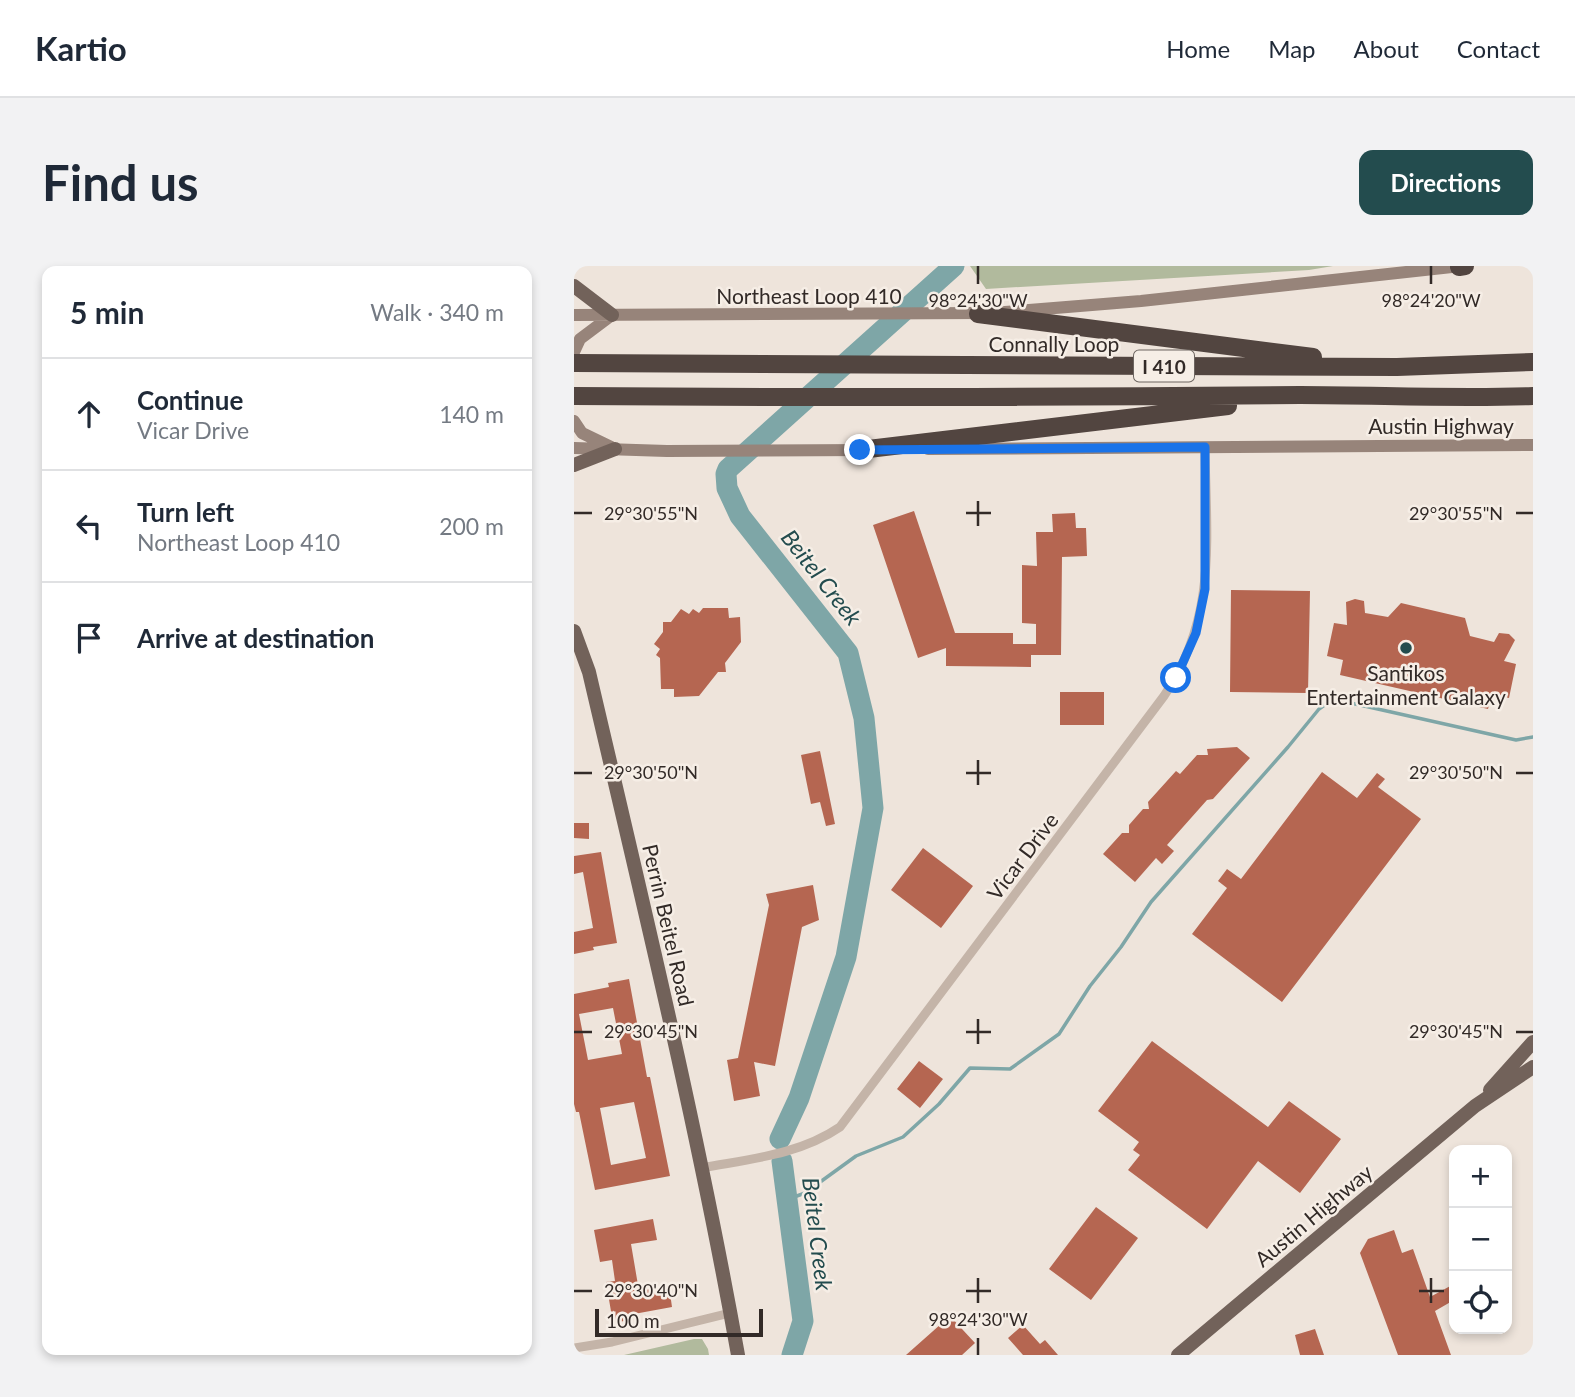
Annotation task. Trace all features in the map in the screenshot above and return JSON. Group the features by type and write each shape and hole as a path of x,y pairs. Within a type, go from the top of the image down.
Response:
{"highway":[{"path":"978,314 1397,367"},
{"name":"Connally Loop","path":"574,363 1397,367 1533,362"},
{"path":"860,450 1322,395"},
{"name":"I 410","path":"574,396 894,398 1322,395 1533,399"}],"main road":[{"name":"Northeast Loop 410","path":"574,315 978,314 1141,301 1462,266"},
{"path":"574,286 612,315 580,339 574,352"},
{"path":"574,421 582,433 615,449"},
{"name":"Austin Highway","path":"1205,447 1533,445"},
{"path":"574,448 667,451 1205,447"},
{"path":"574,466 615,449"},
{"name":"Perrin Beitel Road","path":"574,631 591,682 702,1168 737,1355"},
{"name":"Austin Highway","path":"1475,1106 1533,1042"},
{"name":"Austin Highway","path":"1178,1355 1475,1106 1533,1067"}],"street":[{"name":"Vicar Drive","path":"702,1168 802,1147 840,1127 1164,696 1186,657 1202,611 1206,562 1205,447"},
{"path":"574,1348 612,1342 730,1313"}],"green space":[{"path":"970,266 1333,266 1309,270 986,289"},
{"path":"702,1339 709,1355 624,1355"}],"building":[{"path":"914,511 955,633 1013,633 1013,644 1036,644 1036,624 1022,623 1022,565 1037,566 1036,532 1053,532 1052,514 1075,513 1076,528 1086,528 1087,556 1062,557 1061,655 1031,655 1031,667 946,666 946,648 918,658 873,525"},
{"path":"1231,590 1310,591 1308,693 1230,692"},
{"name":"Santikos Entertainment Galaxy","path":"1355,599 1364,601 1365,613 1388,617 1401,603 1465,618 1470,636 1494,642 1499,633 1509,634 1515,640 1504,661 1516,664 1509,698 1492,694 1488,709 1340,675 1343,660 1327,656 1334,623 1347,625 1346,602"},
{"path":"703,608 728,608 729,618 740,617 741,642 725,663 726,672 718,672 699,696 674,697 674,689 661,689 660,658 656,655 660,649 654,644 663,632 663,622 671,622 681,609 689,614 693,609 699,613"},
{"path":"1060,692 1104,692 1104,725 1060,725"},
{"path":"1237,747 1250,758 1213,799 1207,800 1167,845 1174,851 1162,864 1156,858 1135,882 1103,854 1122,833 1129,833 1129,825 1143,809 1149,809 1148,802 1176,771 1180,774 1197,755 1208,755 1207,749"},
{"path":"820,751 835,824 826,826 820,802 811,804 801,755"},
{"path":"1322,772 1357,798 1377,773 1385,779 1378,787 1421,819 1282,1002 1192,934 1227,888 1218,881 1227,869 1241,879"},
{"path":"574,823 589,823 589,839 574,838"},
{"path":"923,848 973,886 941,928 891,890"},
{"path":"601,852 617,943 574,954 574,932 593,928 583,872 574,874 574,856"},
{"path":"813,885 819,920 802,927 775,1066 754,1062 760,1096 734,1101 727,1060 738,1058 769,905 766,894"},
{"path":"629,979 647,1077 650,1077 670,1176 595,1190 579,1112 576,1112 574,1104 574,994 609,987 608,983","holes":["613,1008 622,1054 588,1060 579,1014","634,1102 646,1158 611,1165 600,1108"]},
{"path":"1152,1041 1268,1127 1289,1101 1341,1139 1300,1193 1258,1161 1207,1229 1128,1170 1140,1155 1133,1150 1139,1142 1098,1111"},
{"path":"919,1061 943,1079 920,1108 897,1089"},
{"path":"1096,1207 1138,1238 1091,1300 1049,1269"},
{"path":"653,1219 657,1240 631,1244 639,1291 669,1286 672,1307 623,1316 624,1321 613,1323 606,1282 615,1281 612,1260 600,1262 594,1230"},
{"path":"1394,1230 1402,1253 1413,1249 1430,1297 1449,1287 1449,1303 1435,1311 1451,1355 1398,1355 1360,1253 1368,1239"},
{"path":"950,1316 975,1343 962,1355 906,1355"},
{"path":"1023,1325 1040,1344 1045,1340 1058,1355 1023,1355 1008,1338"},
{"path":"1315,1329 1324,1355 1300,1355 1295,1335"}],"waterway":[{"name":"Beitel Creek","path":"780,1139 799,1098 846,957 873,808 864,718 848,653 740,516 727,488 726,474 728,469 954,266"},
{"path":"786,1200 805,1193 856,1156 903,1137 939,1104 970,1068 1010,1069 1059,1034 1151,902 1326,704 1342,701 1516,740 1533,737"},
{"name":"Beitel Creek","path":"782,1161 803,1321 792,1355"}],"place":[{"name":"Santikos Entertainment Galaxy","path":"1406,648"}],"route":[{"path":"860,450 1205,447 1205,589 1196,633 1176,678"}]}
